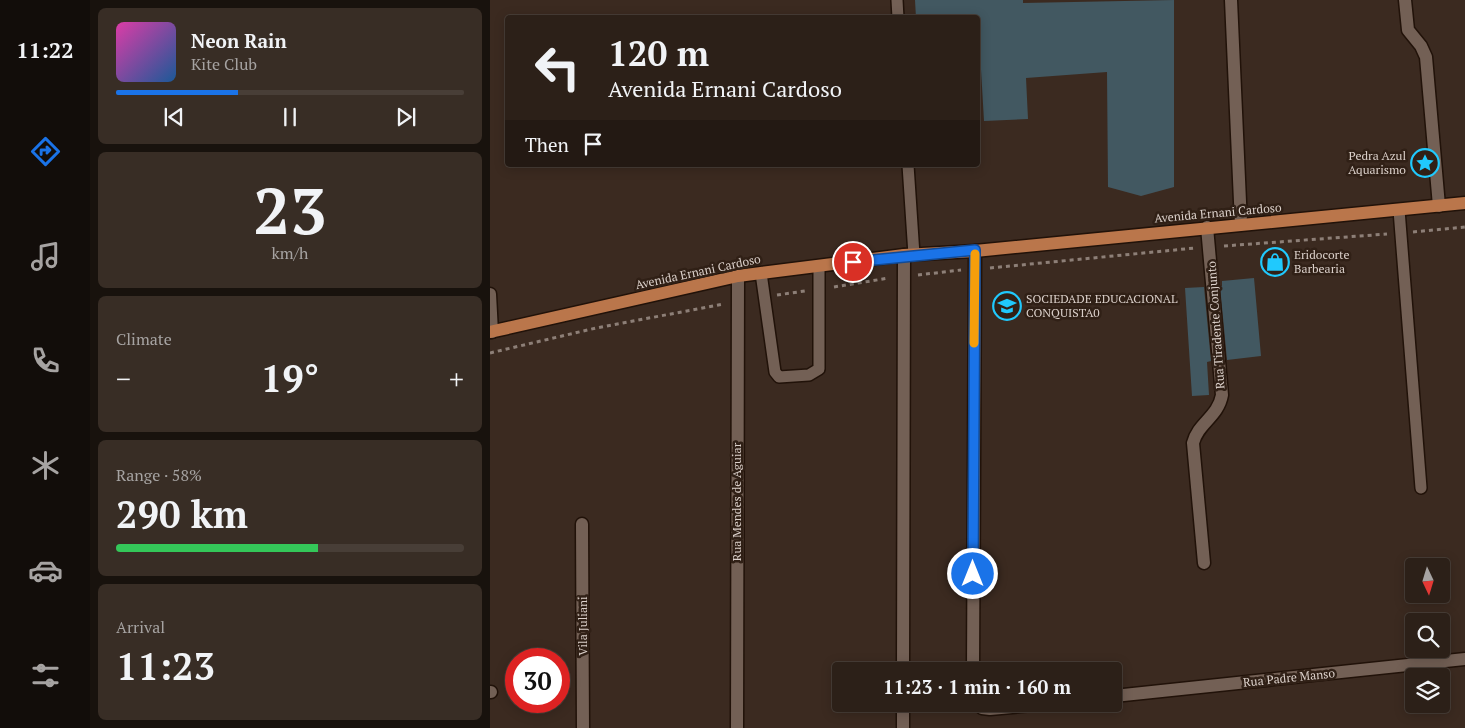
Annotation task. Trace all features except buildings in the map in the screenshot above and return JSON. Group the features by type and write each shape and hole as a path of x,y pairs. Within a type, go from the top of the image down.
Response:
{"main road":[{"name":"Avenida Ernani Cardoso","path":"491,332 738,276 909,255 1465,203"}],"street":[{"path":"1231,0 1241,224"},
{"path":"1405,0 1408,30 1421,46 1426,57 1439,206"},
{"name":"Rua Tiradente Conjunto","path":"1204,563 1193,443 1198,430 1216,412 1222,395 1208,227"},
{"path":"973,662 975,250"},
{"path":"903,662 909,255"},
{"name":"Rua Mendes de Aguiar","path":"737,728 738,276"},
{"path":"490,294 491,332"},
{"name":"Vila Juliani","path":"582,524 584,728"},
{"name":"Rua Padre Manso","path":"1122,695 1465,659"},
{"path":"903,712 903,728"}],"lane":[{"path":"897,0 898,15"},
{"path":"908,167 909,255"},
{"path":"1399,210 1421,488"},
{"path":"761,273 775,372 779,377 809,375 819,369 819,266"}],"slow traffic":[{"path":"974,343 975,254"}],"place":[{"name":"Pedra Azul Aquarismo","path":"1425,163"},
{"name":"Eridocorte Barbearia","path":"1275,262"},
{"name":"SOCIEDADE EDUCACIONAL CONQUISTA0","path":"1007,306"}],"route":[{"path":"853,262 975,250 973,574"}]}
